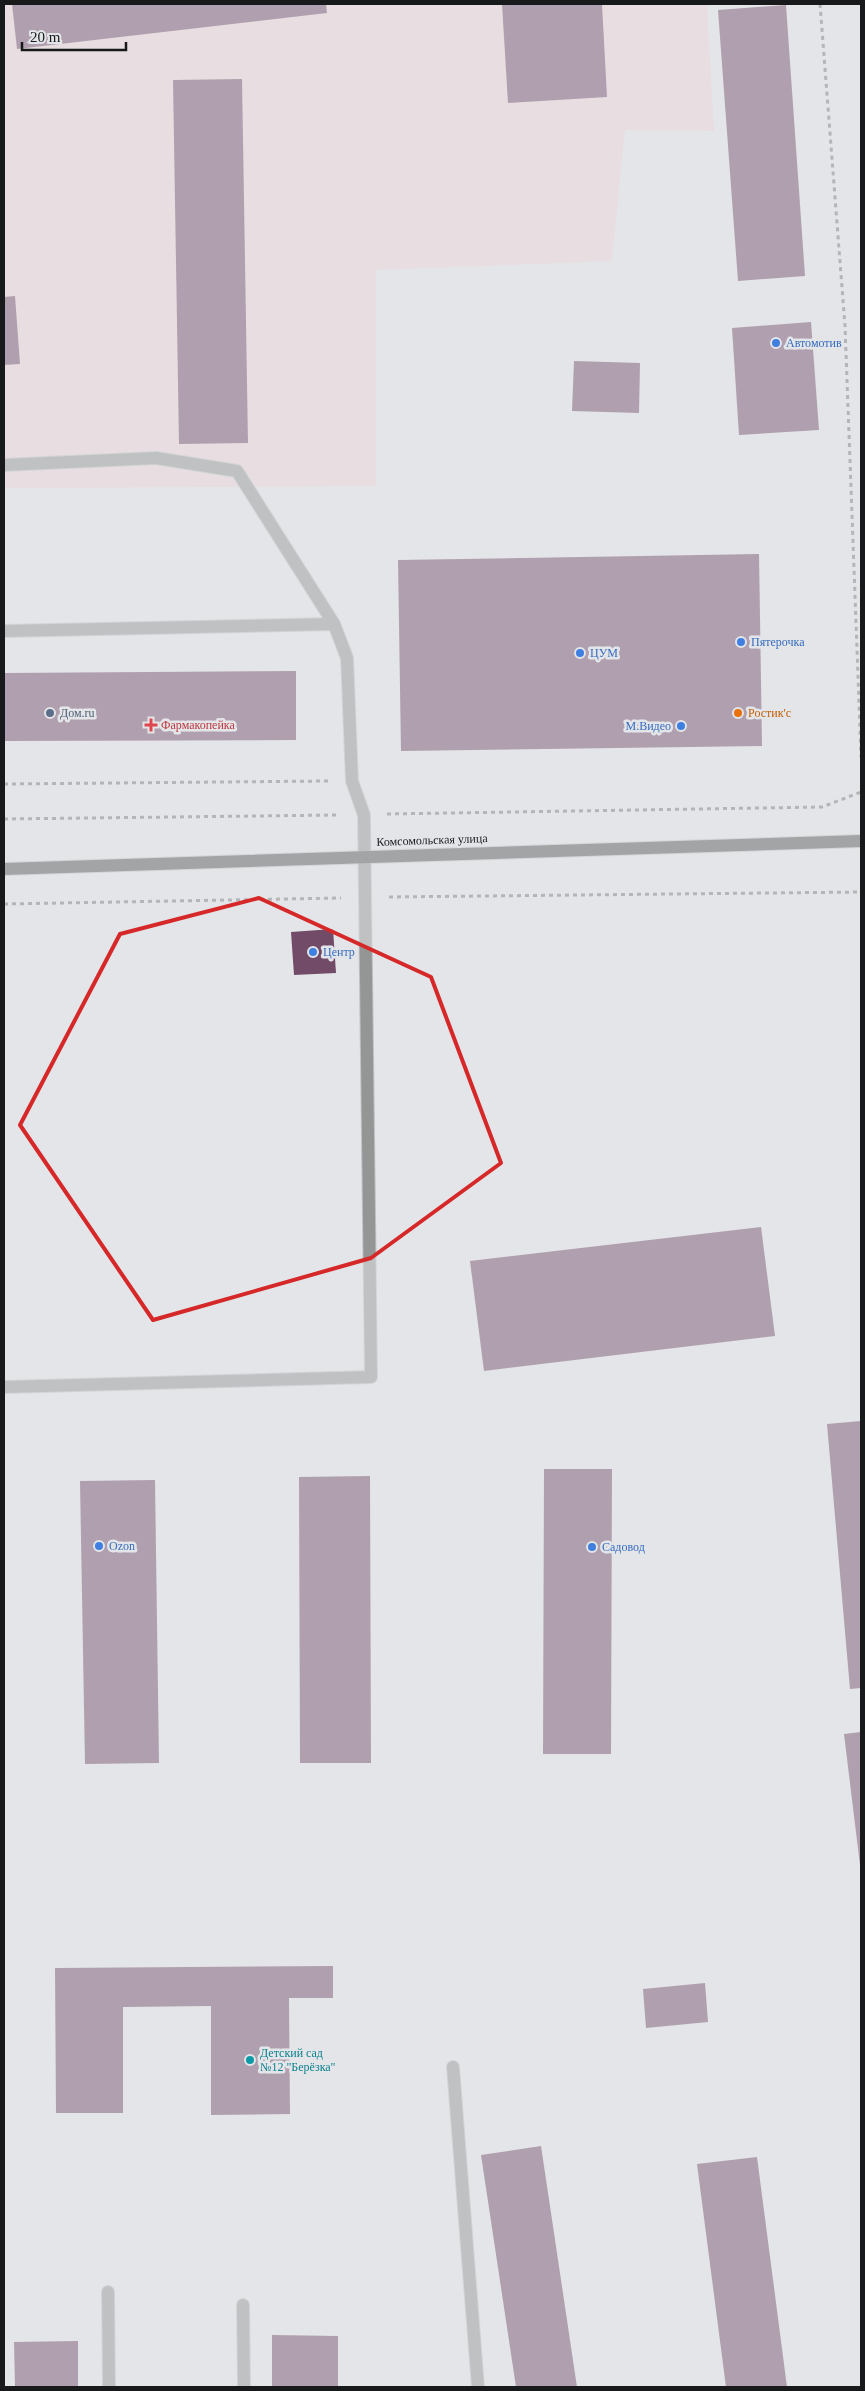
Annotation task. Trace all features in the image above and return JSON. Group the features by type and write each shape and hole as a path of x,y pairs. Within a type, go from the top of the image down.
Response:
{"main road":[{"name":"Комсомольская улица","path":"4,870 861,840"}],"street":[{"path":"4,465 156,458 237,471 334,624 348,658 352,781 364,815 363,856 371,1377 4,1387"},
{"path":"4,631 334,624"},
{"path":"453,2067 478,2387"},
{"path":"108,2292 110,2387"},
{"path":"243,2305 244,2387"}],"path":[{"path":"820,4 845,326 861,757"},
{"path":"4,784 352,781"},
{"path":"4,819 822,807 861,792"},
{"path":"4,904 861,892"}],"highlighted area":[{"path":"259,898 431,977 501,1163 371,1258 153,1320 20,1125 120,934"}],"shaded area":[{"path":"4,4 707,4 714,131 625,130 612,261 376,270 376,486 4,488"}],"building":[{"path":"12,4 326,4 327,13 17,49"},
{"path":"502,4 602,4 607,97 508,103"},
{"path":"786,5 805,276 738,281 718,10"},
{"path":"242,79 248,443 179,444 173,80"},
{"path":"15,296 20,364 4,365 4,297"},
{"path":"811,322 819,430 739,435 732,328"},
{"path":"574,361 640,363 639,413 572,411"},
{"name":"ЦУМ","path":"759,554 762,746 401,751 398,560"},
{"path":"296,671 296,740 4,741 4,673"},
{"name":"Центр","path":"333,929 336,973 294,975 291,932"},
{"path":"761,1227 775,1336 484,1371 470,1261"},
{"path":"861,1421 861,1688 850,1689 827,1424"},
{"path":"544,1469 612,1469 611,1754 543,1754"},
{"path":"370,1476 371,1763 300,1763 299,1477"},
{"path":"155,1480 159,1763 85,1764 80,1481"},
{"path":"861,1732 861,1865 860,1865 844,1734"},
{"name":"Детский сад №12 \"Берёзка\"","path":"333,1966 333,1998 289,1998 290,2114 211,2115 211,2006 123,2007 123,2113 56,2113 55,1968"},
{"path":"705,1983 708,2022 646,2028 643,1989"},
{"path":"541,2146 577,2387 516,2387 481,2155"},
{"path":"757,2157 787,2387 726,2387 697,2164"},
{"path":"272,2335 338,2336 338,2387 272,2387"},
{"path":"78,2341 78,2387 15,2387 14,2342"}],"place":[{"name":"Автомотив","path":"776,343"},
{"name":"Пятерочка","path":"741,642"},
{"name":"ЦУМ","path":"580,653"},
{"name":"Дом.ru","path":"50,713"},
{"name":"Ростик'с","path":"738,713"},
{"name":"Фармакопейка","path":"151,725"},
{"name":"М.Видео","path":"681,726"},
{"name":"Центр","path":"313,952"},
{"name":"Ozon","path":"99,1546"},
{"name":"Садовод","path":"592,1547"},
{"name":"Детский сад №12 \"Берёзка\"","path":"250,2060"}]}
